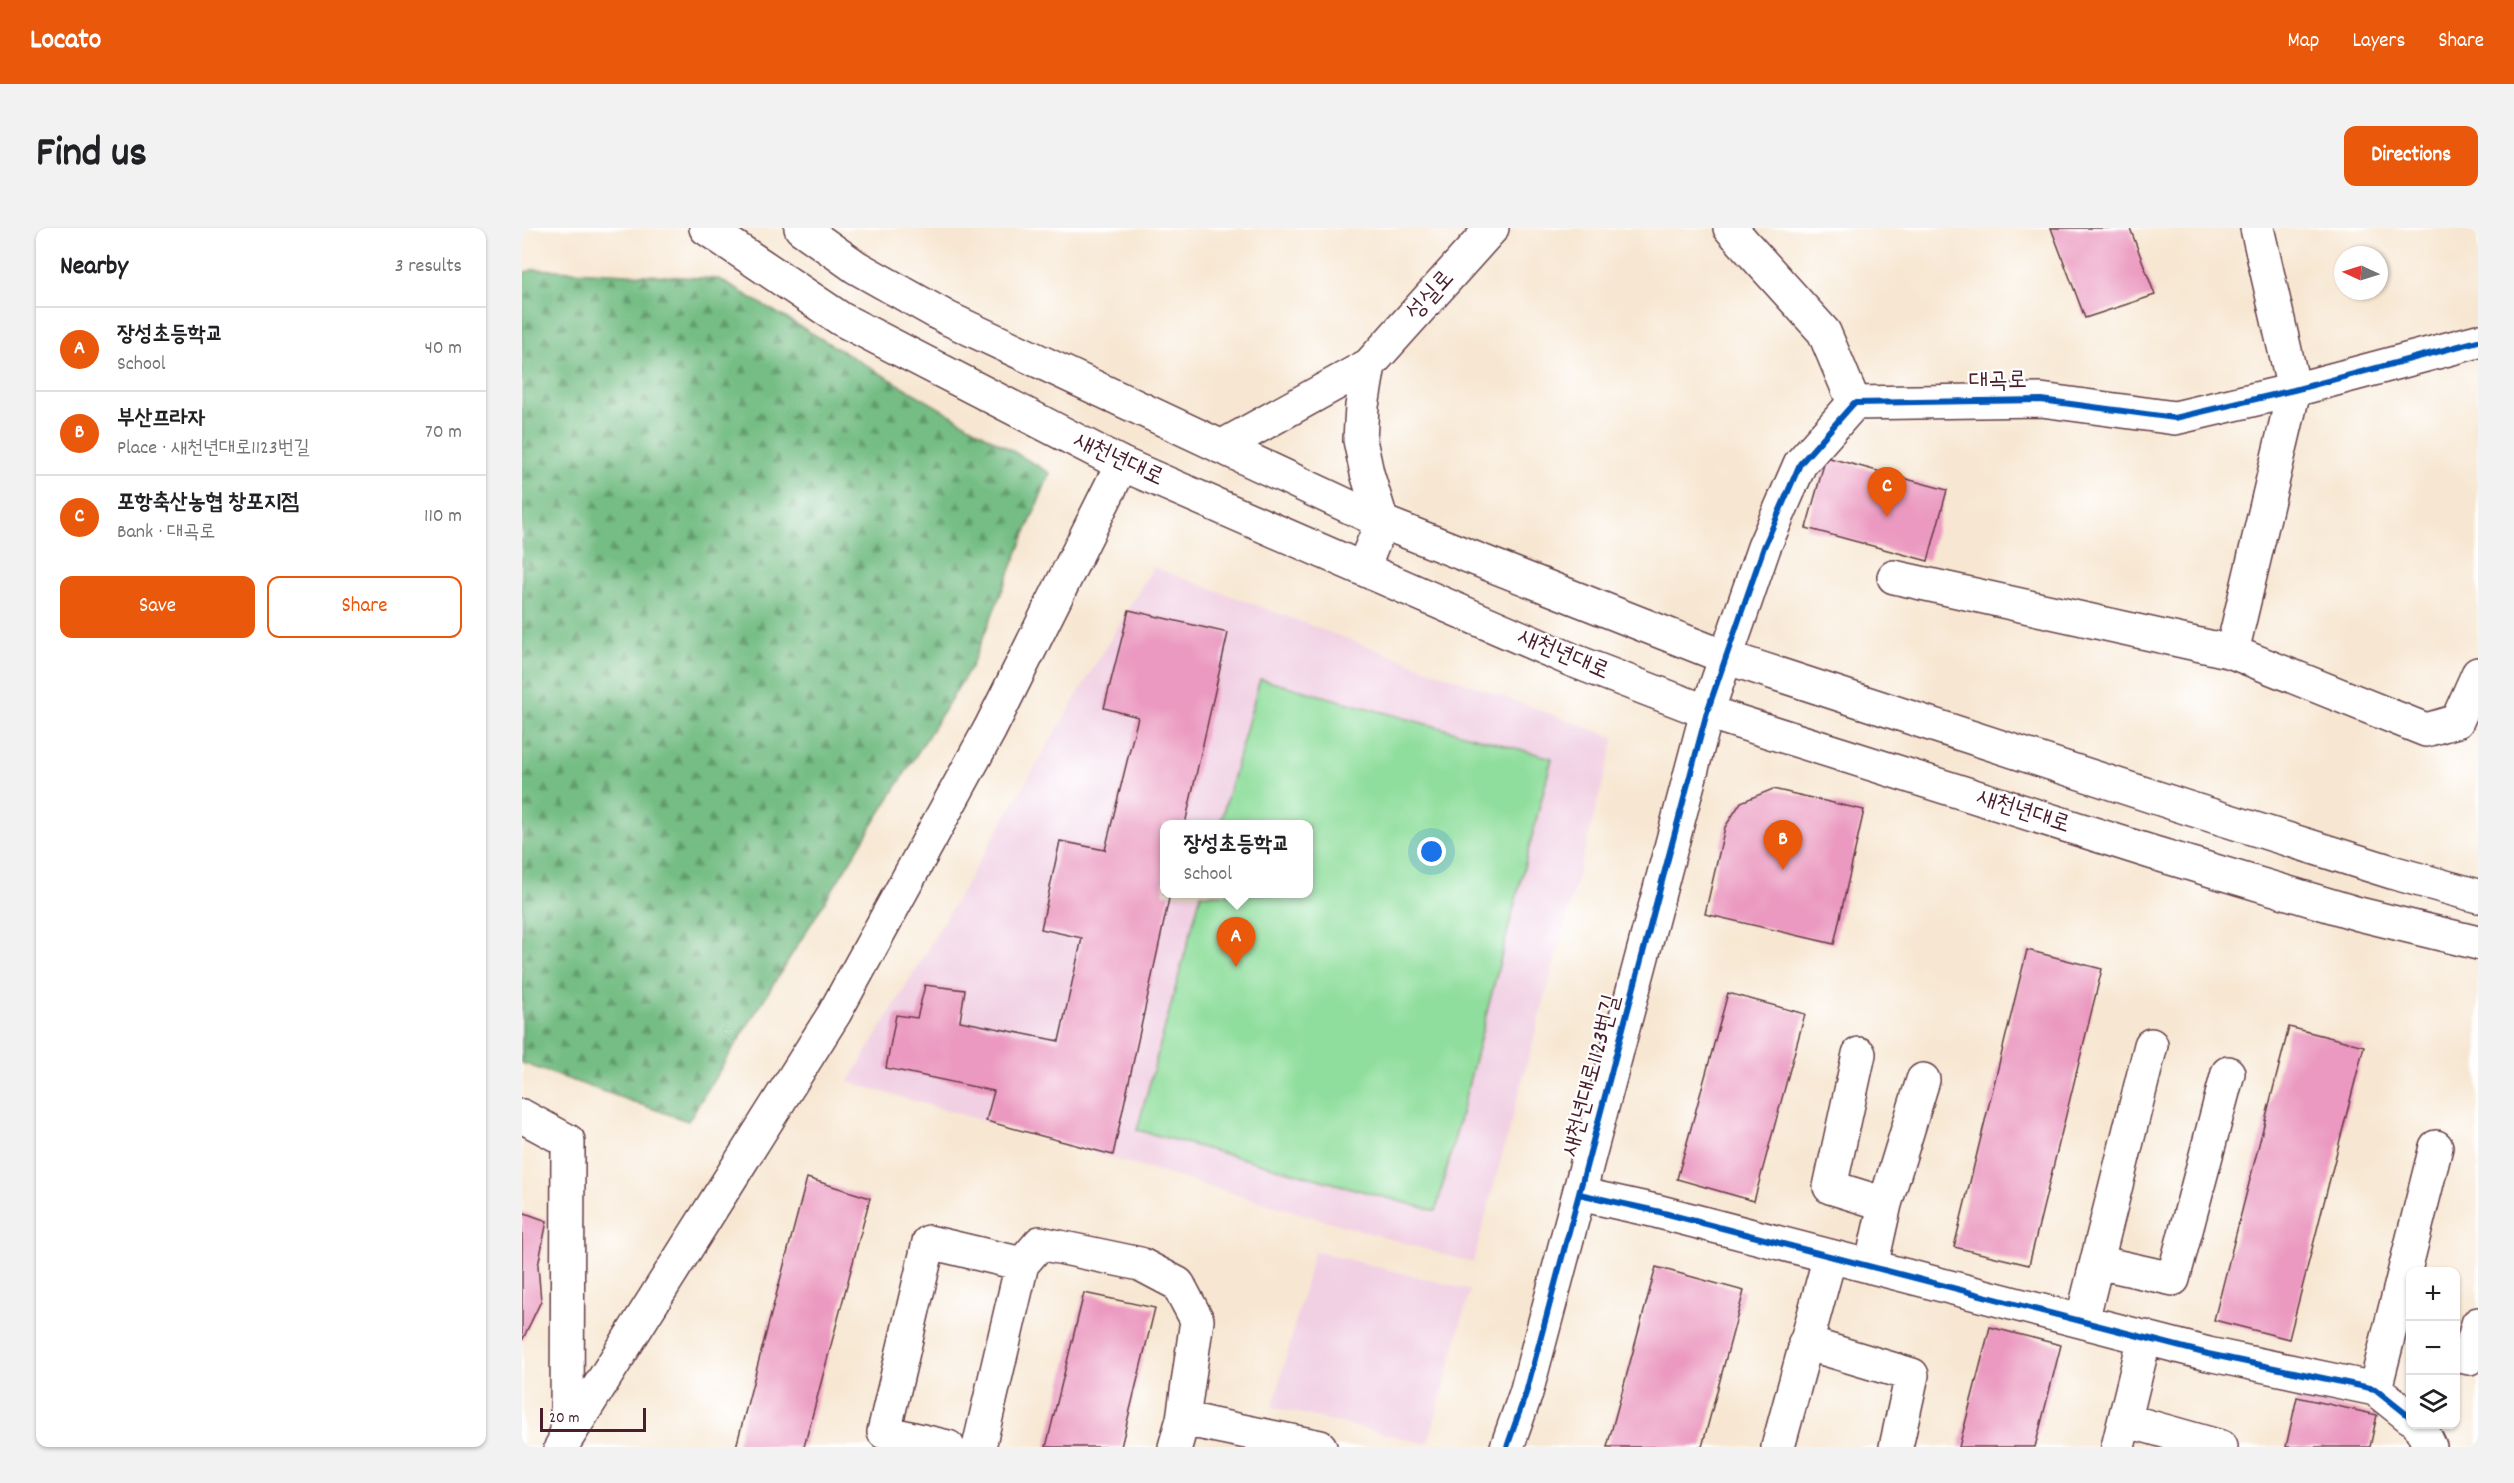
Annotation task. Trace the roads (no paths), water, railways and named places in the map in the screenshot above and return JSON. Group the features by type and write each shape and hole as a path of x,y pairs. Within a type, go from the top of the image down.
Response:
{"street":[{"name":"새천년대로","path":"706,228 841,319 1122,464 1572,660 1707,712 2154,853 2359,914 2478,943"},
{"path":"801,228 856,267 947,318 1382,522 1725,657 2188,808 2384,870 2478,896"},
{"name":"성실로","path":"1369,365 1492,228"},
{"path":"1707,712 1764,547 1800,464 1854,403 1824,332 1730,228"},
{"path":"2232,652 2294,390 2257,228"},
{"name":"대곡로","path":"1854,403 2042,400 2175,418 2294,390 2478,341"},
{"path":"1221,447 1369,365"},
{"path":"1363,568 1382,522 1366,472 1360,440 1362,406 1369,365"},
{"path":"559,1443 834,1014 990,729 1122,464"},
{"path":"1894,577 2232,652 2426,730 2457,721 2478,674"},
{"name":"새천년대로1123번길","path":"1507,1447 1526,1393 1707,712"},
{"path":"2082,1322 2151,1045"},
{"path":"1859,1054 1830,1187 1885,1204"},
{"path":"2097,1263 2173,1279 2228,1073"},
{"path":"1871,1267 1885,1204 1923,1080"},
{"path":"522,1116 568,1141 559,1443"},
{"path":"2375,1389 2399,1341 2436,1147"},
{"path":"1579,1194 1656,1211 2208,1354 2375,1389 2406,1414"},
{"path":"948,1447 882,1440 929,1242 1022,1264"},
{"path":"979,1447 1022,1264 1040,1243 1140,1264 1178,1284 1197,1320 1179,1433 1320,1447"},
{"path":"1778,1447 1830,1256"},
{"path":"2460,1356 2469,1358 2478,1324"},
{"path":"2145,1337 2121,1433 2220,1447"},
{"path":"1805,1343 1912,1375 1896,1447"},
{"path":"2421,1429 2430,1447"}],"place":[{"name":"포항축산농협 창포지점","path":"1887,517"},
{"name":"부산프라자","path":"1783,870"},
{"name":"장성초등학교","path":"1236,967"}]}
